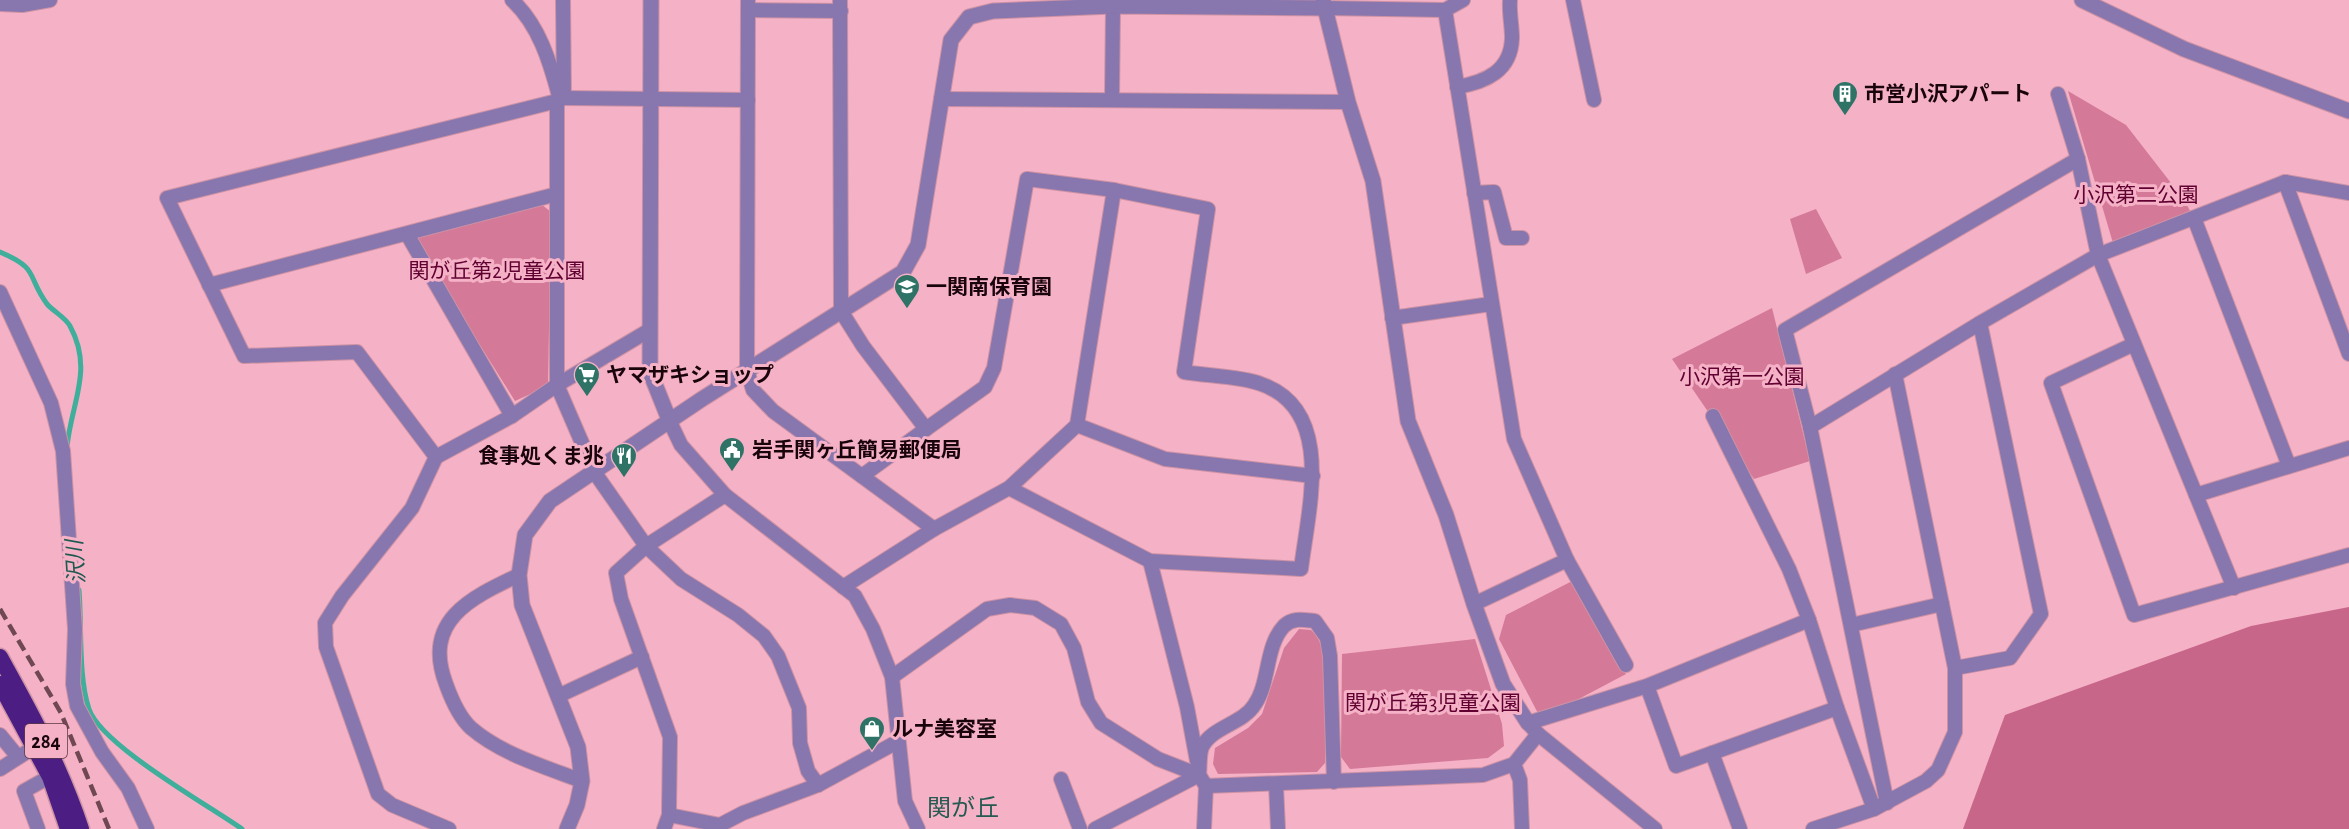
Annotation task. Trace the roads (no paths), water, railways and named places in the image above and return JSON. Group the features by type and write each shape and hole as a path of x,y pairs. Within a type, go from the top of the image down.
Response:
{"highway":[{"name":"284","path":"0,657 81,829"},
{"name":"284","path":"0,684 40,744"},
{"name":"284","path":"54,774 68,829"}],"street":[{"path":"0,4 22,5 50,0"},
{"path":"512,0 536,32 548,56 560,99"},
{"path":"563,0 557,194 557,385 594,473 646,546 681,579 738,615 764,636 778,656 799,708 800,743 808,771 818,785"},
{"path":"651,0 648,331 650,372 681,445 725,495 855,596 873,629 892,677 897,742 905,801 918,829"},
{"path":"567,829 577,805 582,781 578,747 522,605 519,575 525,535 550,501 747,370 903,272 918,246 951,40 969,18 993,11 1113,6 1324,4 1445,10 1463,0"},
{"path":"1457,87 1482,82 1503,66 1512,40 1510,0"},
{"path":"1573,0 1594,100"},
{"path":"2082,0 2184,49 2349,111"},
{"path":"1324,4 1348,102 1373,181 1408,421 1446,515 1474,604 1503,684 1533,729 1655,829"},
{"path":"926,429 863,346 841,311 840,5 748,5 747,370 753,390 773,411 934,530"},
{"path":"1112,99 1113,6"},
{"path":"1445,10 1514,439 1567,560 1626,665"},
{"path":"2058,94 2078,159 2098,255 2234,588"},
{"path":"436,457 357,352 244,356 167,198 560,99 748,100"},
{"path":"941,99 1348,102"},
{"path":"1887,803 1810,427 1785,330 2078,159"},
{"path":"862,476 985,387 994,368 1027,179 1114,190 1208,209 1184,372 1262,384 1294,403 1307,425 1313,476 1301,569 1150,561 1009,488"},
{"path":"1810,427 1980,323 2098,255 2284,182 2349,193"},
{"path":"2284,182 2349,354"},
{"path":"843,587 934,530 1009,488 1077,425 1114,190"},
{"path":"1474,193 1494,192 1506,238 1522,238"},
{"path":"209,285 557,194"},
{"path":"2194,218 2289,466"},
{"path":"407,234 512,416"},
{"path":"0,292 51,403 63,450 75,628 73,684 77,706 102,752 128,788 147,829"},
{"path":"1392,318 1491,304"},
{"path":"1955,668 2010,658 2041,614 1980,323"},
{"path":"449,829 392,806 378,794 326,647 325,623 342,596 412,508 436,457 512,416 557,385 648,331"},
{"path":"2134,344 2051,384 2134,615 2349,555"},
{"path":"1813,829 1887,803 1926,781 1938,770 1955,732 1957,713 1955,668 1895,374"},
{"path":"1713,416 1789,569 1874,808"},
{"path":"1077,425 1165,459 1313,476"},
{"path":"2196,495 2349,448"},
{"path":"664,829 669,815 670,737 621,599 616,573 646,546 725,495"},
{"path":"1474,604 1567,560"},
{"path":"1150,561 1203,780"},
{"path":"519,575 463,605 448,623 439,644 440,667 450,694 469,726 491,742 536,765 582,781"},
{"path":"1851,625 1942,604"},
{"path":"892,677 987,609 1010,605 1035,608 1060,624 1074,648 1088,702 1101,723 1158,759 1203,780 1275,785 1483,775 1514,764 1533,729 1647,686 1809,620"},
{"path":"1204,829 1202,748 1219,730 1244,716 1256,703 1278,637 1284,626 1297,619 1315,621 1326,638 1330,656 1334,782"},
{"path":"558,696 642,657"},
{"path":"1647,686 1676,766 1837,708"},
{"path":"0,735 18,757"},
{"path":"669,815 720,825 743,813 818,785 897,742"},
{"path":"0,769 40,744"},
{"path":"1712,753 1740,829"},
{"path":"1514,764 1520,780 1522,829"},
{"path":"38,829 24,791 54,774"},
{"path":"1061,779 1080,829"},
{"path":"1095,829 1203,780"},
{"path":"1275,785 1278,829"}],"waterway":[{"name":"沢川","path":"0,252 27,268 47,304 68,323 77,342 81,372 67,447"},
{"name":"沢川","path":"79,590 83,682 89,709 98,724 113,740 157,774 242,829"}],"railway":[{"path":"0,609 61,713 109,829"}],"place":[{"name":"市営小沢アパート","path":"1845,117"},
{"name":"一関南保育園","path":"907,310"},
{"name":"ヤマザキショップ","path":"587,398"},
{"name":"岩手関ヶ丘簡易郵便局","path":"732,473"},
{"name":"食事処くま兆","path":"624,479"},
{"name":"ルナ美容室","path":"872,752"}],"district":[{"name":"関が丘","path":"963,808"}],"park label":[{"name":"小沢第二公園","path":"2136,195"},
{"name":"関が丘第2児童公園","path":"497,271"},
{"name":"小沢第一公園","path":"1742,377"},
{"name":"関が丘第3児童公園","path":"1433,703"}]}
